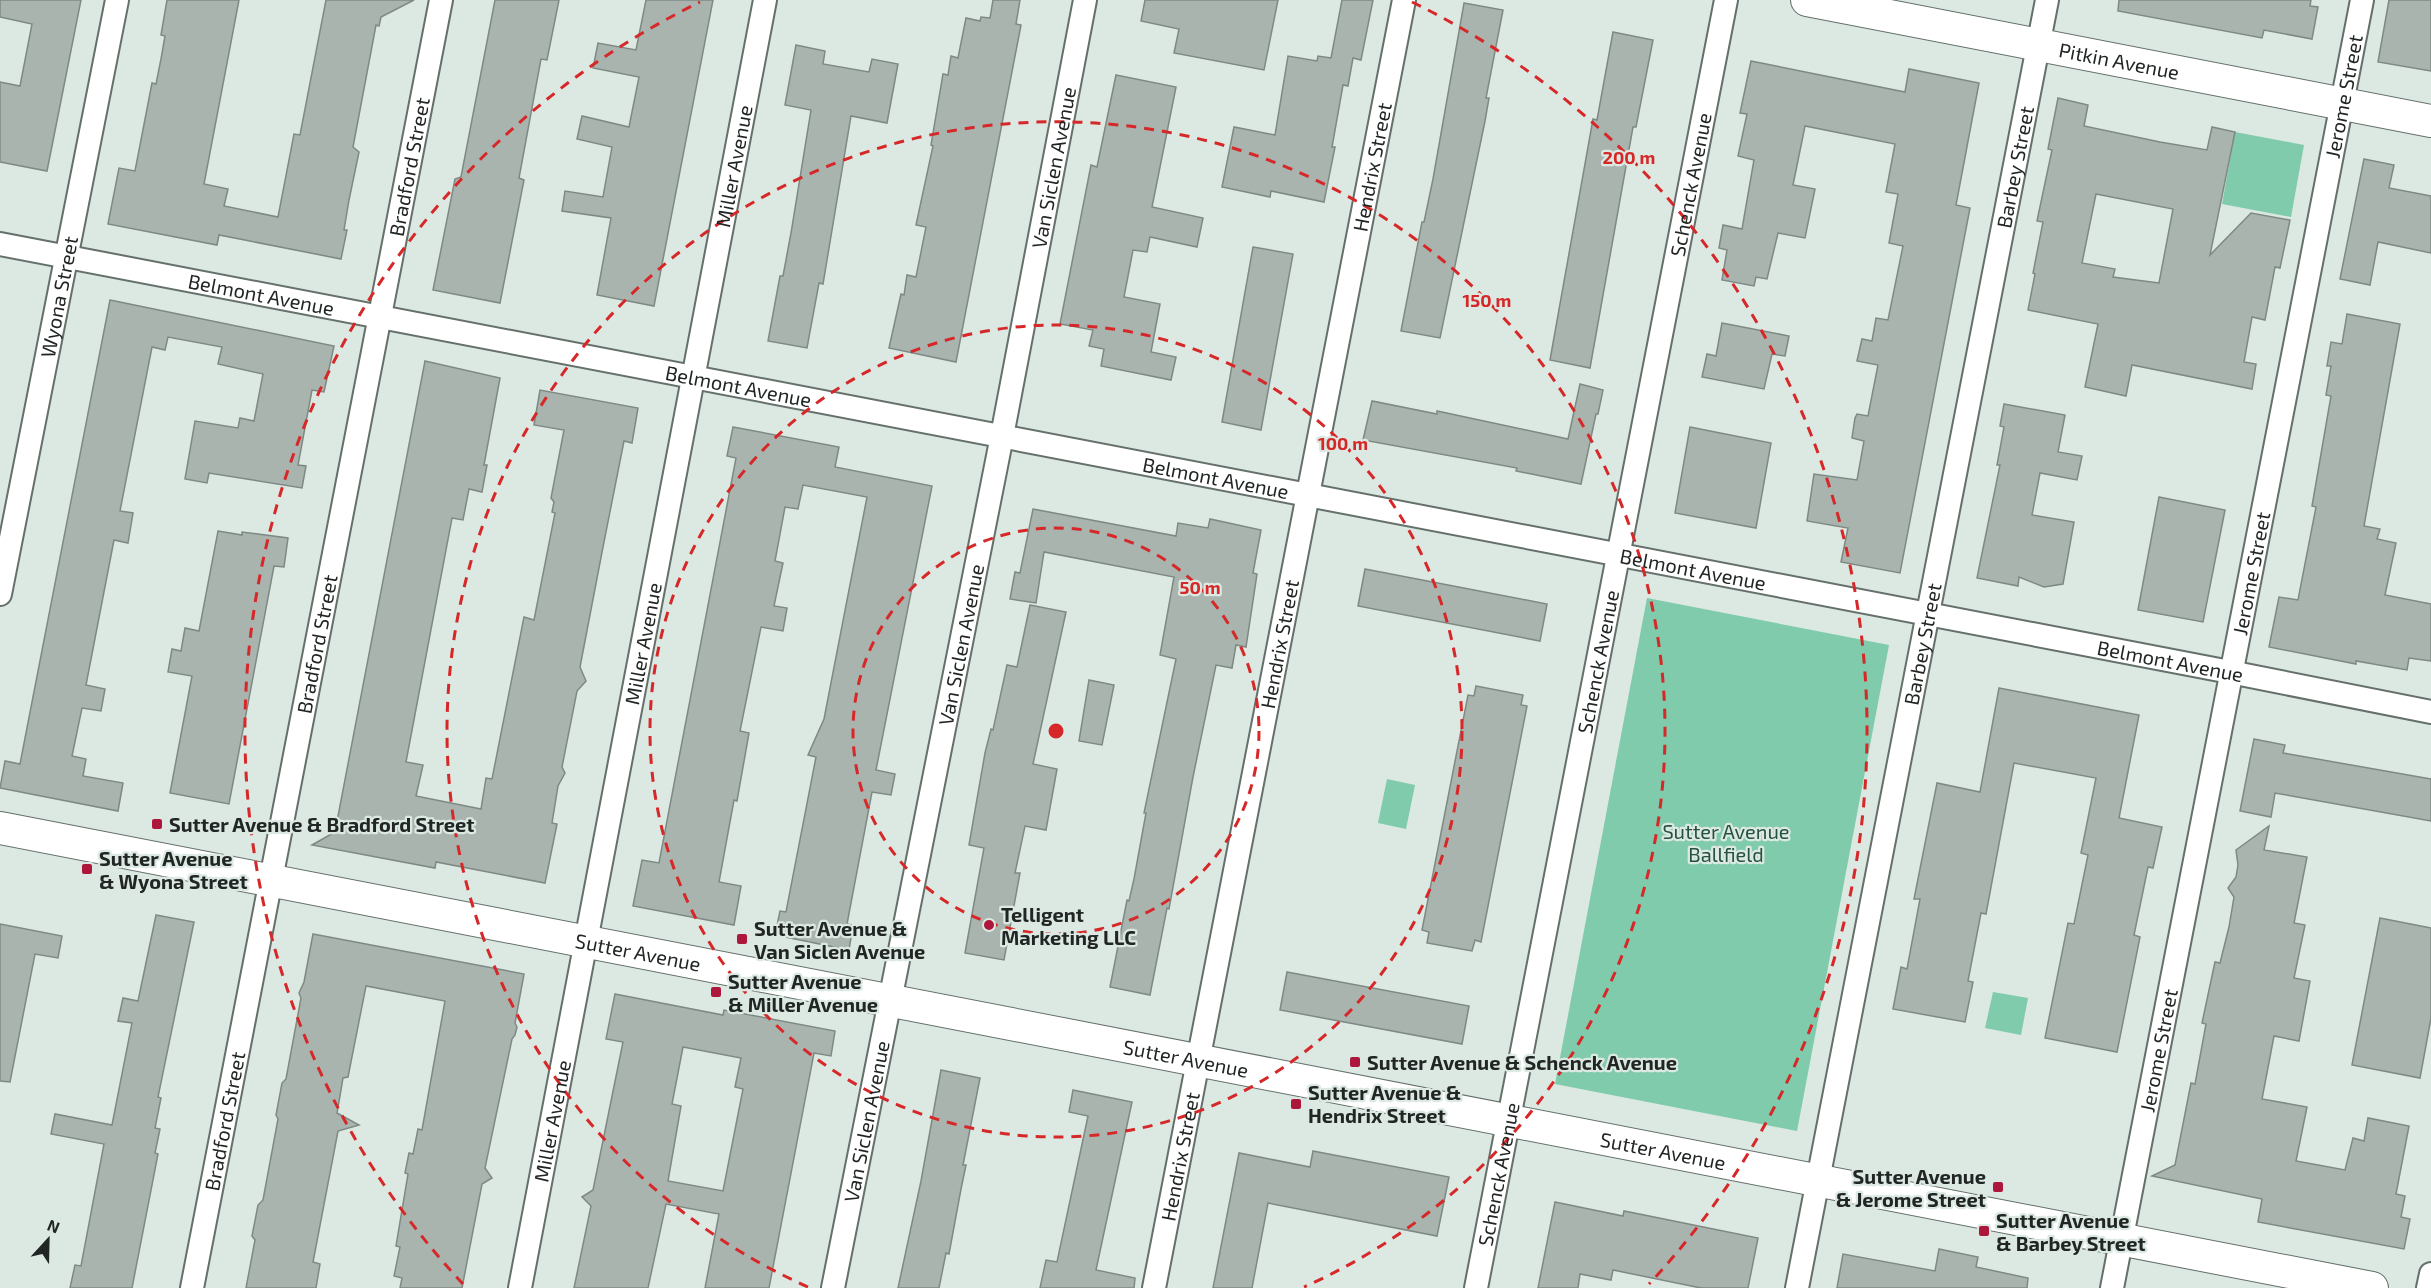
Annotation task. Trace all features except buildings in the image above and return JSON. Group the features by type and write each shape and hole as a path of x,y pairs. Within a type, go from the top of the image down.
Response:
{"street":[{"name":"Wyona Street","path":"0,594 117,0"},
{"name":"Bradford Street","path":"192,1288 441,0"},
{"name":"Miller Avenue","path":"520,1288 765,0"},
{"name":"Van Siclen Avenue","path":"833,1288 1002,436 1085,0"},
{"name":"Hendrix Street","path":"1154,1288 1404,0"},
{"name":"Schenck Avenue","path":"1476,1288 1726,0"},
{"name":"Pitkin Avenue","path":"1807,0 2431,121"},
{"name":"Barbey Street","path":"1797,1288 2047,0"},
{"name":"Jerome Street","path":"2112,1288 2362,0"},
{"name":"Belmont Avenue","path":"0,244 2431,712"},
{"name":"Sutter Avenue","path":"0,828 2372,1288"},
{"path":"2428,1288 2431,1274"}],"green space":[{"path":"2235,132 2304,145 2291,217 2222,204"},
{"name":"Sutter Avenue Ballfield","path":"1647,598 1889,645 1797,1131 1555,1084"},
{"path":"1387,779 1415,785 1406,829 1378,823"},
{"path":"1993,992 2028,998 2021,1035 1985,1028"}],"place":[{"name":"Sutter Avenue & Bradford Street","path":"157,824"},
{"name":"Sutter Avenue & Wyona Street","path":"87,869"},
{"name":"Telligent Marketing LLC","path":"989,925"},
{"name":"Sutter Avenue & Van Siclen Avenue","path":"742,939"},
{"name":"Sutter Avenue & Miller Avenue","path":"716,992"},
{"name":"Sutter Avenue & Schenck Avenue","path":"1355,1062"},
{"name":"Sutter Avenue & Hendrix Street","path":"1296,1104"},
{"name":"Sutter Avenue & Jerome Street","path":"1998,1187"},
{"name":"Sutter Avenue & Barbey Street","path":"1984,1231"}]}
